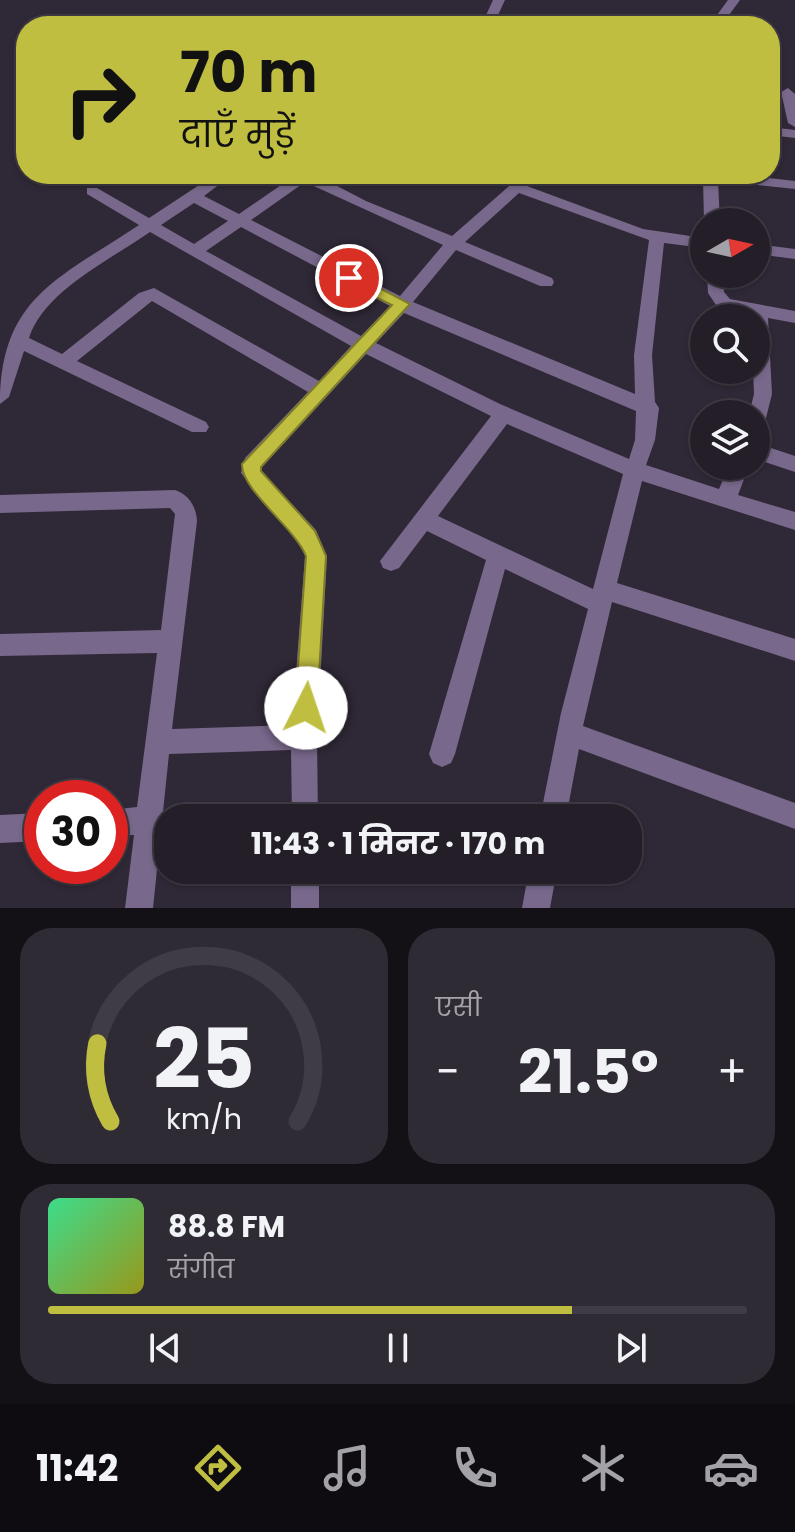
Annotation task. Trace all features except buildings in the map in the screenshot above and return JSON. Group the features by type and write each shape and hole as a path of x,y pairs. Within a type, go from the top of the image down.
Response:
{"street":[{"path":"792,92 795,123"},
{"path":"0,397 30,313 46,295 211,184"},
{"path":"195,251 291,184"},
{"path":"323,184 453,244 546,282"},
{"path":"305,804 304,739 316,556 308,537 251,473 252,464 402,304 453,244 523,184"},
{"path":"532,184 611,225 657,237 690,241"},
{"path":"710,184 711,208"},
{"path":"92,191 363,345 504,413 634,470 795,521"},
{"path":"193,196 402,304 649,408"},
{"path":"556,804 569,733 602,596 634,470 647,442 649,408 643,353 657,237"},
{"path":"770,251 795,254"},
{"path":"717,288 719,300 726,304"},
{"path":"64,362 145,297 154,294 321,391"},
{"path":"770,313 795,317"},
{"path":"19,341 199,427"},
{"path":"391,561 504,413"},
{"path":"770,456 795,464"},
{"path":"726,498 733,480"},
{"path":"0,504 175,499 182,504 186,521 139,908"},
{"path":"423,519 498,555 602,596 795,650"},
{"path":"442,754 498,555"},
{"path":"0,645 171,641"},
{"path":"569,733 795,816"},
{"path":"158,742 284,736 304,739"},
{"path":"128,822 148,820"},
{"path":"0,829 24,828"},
{"path":"305,884 305,908"},
{"path":"539,907 541,884"}],"route":[{"path":"306,708 316,556 308,537 251,473 255,458 402,304 349,278"}]}
